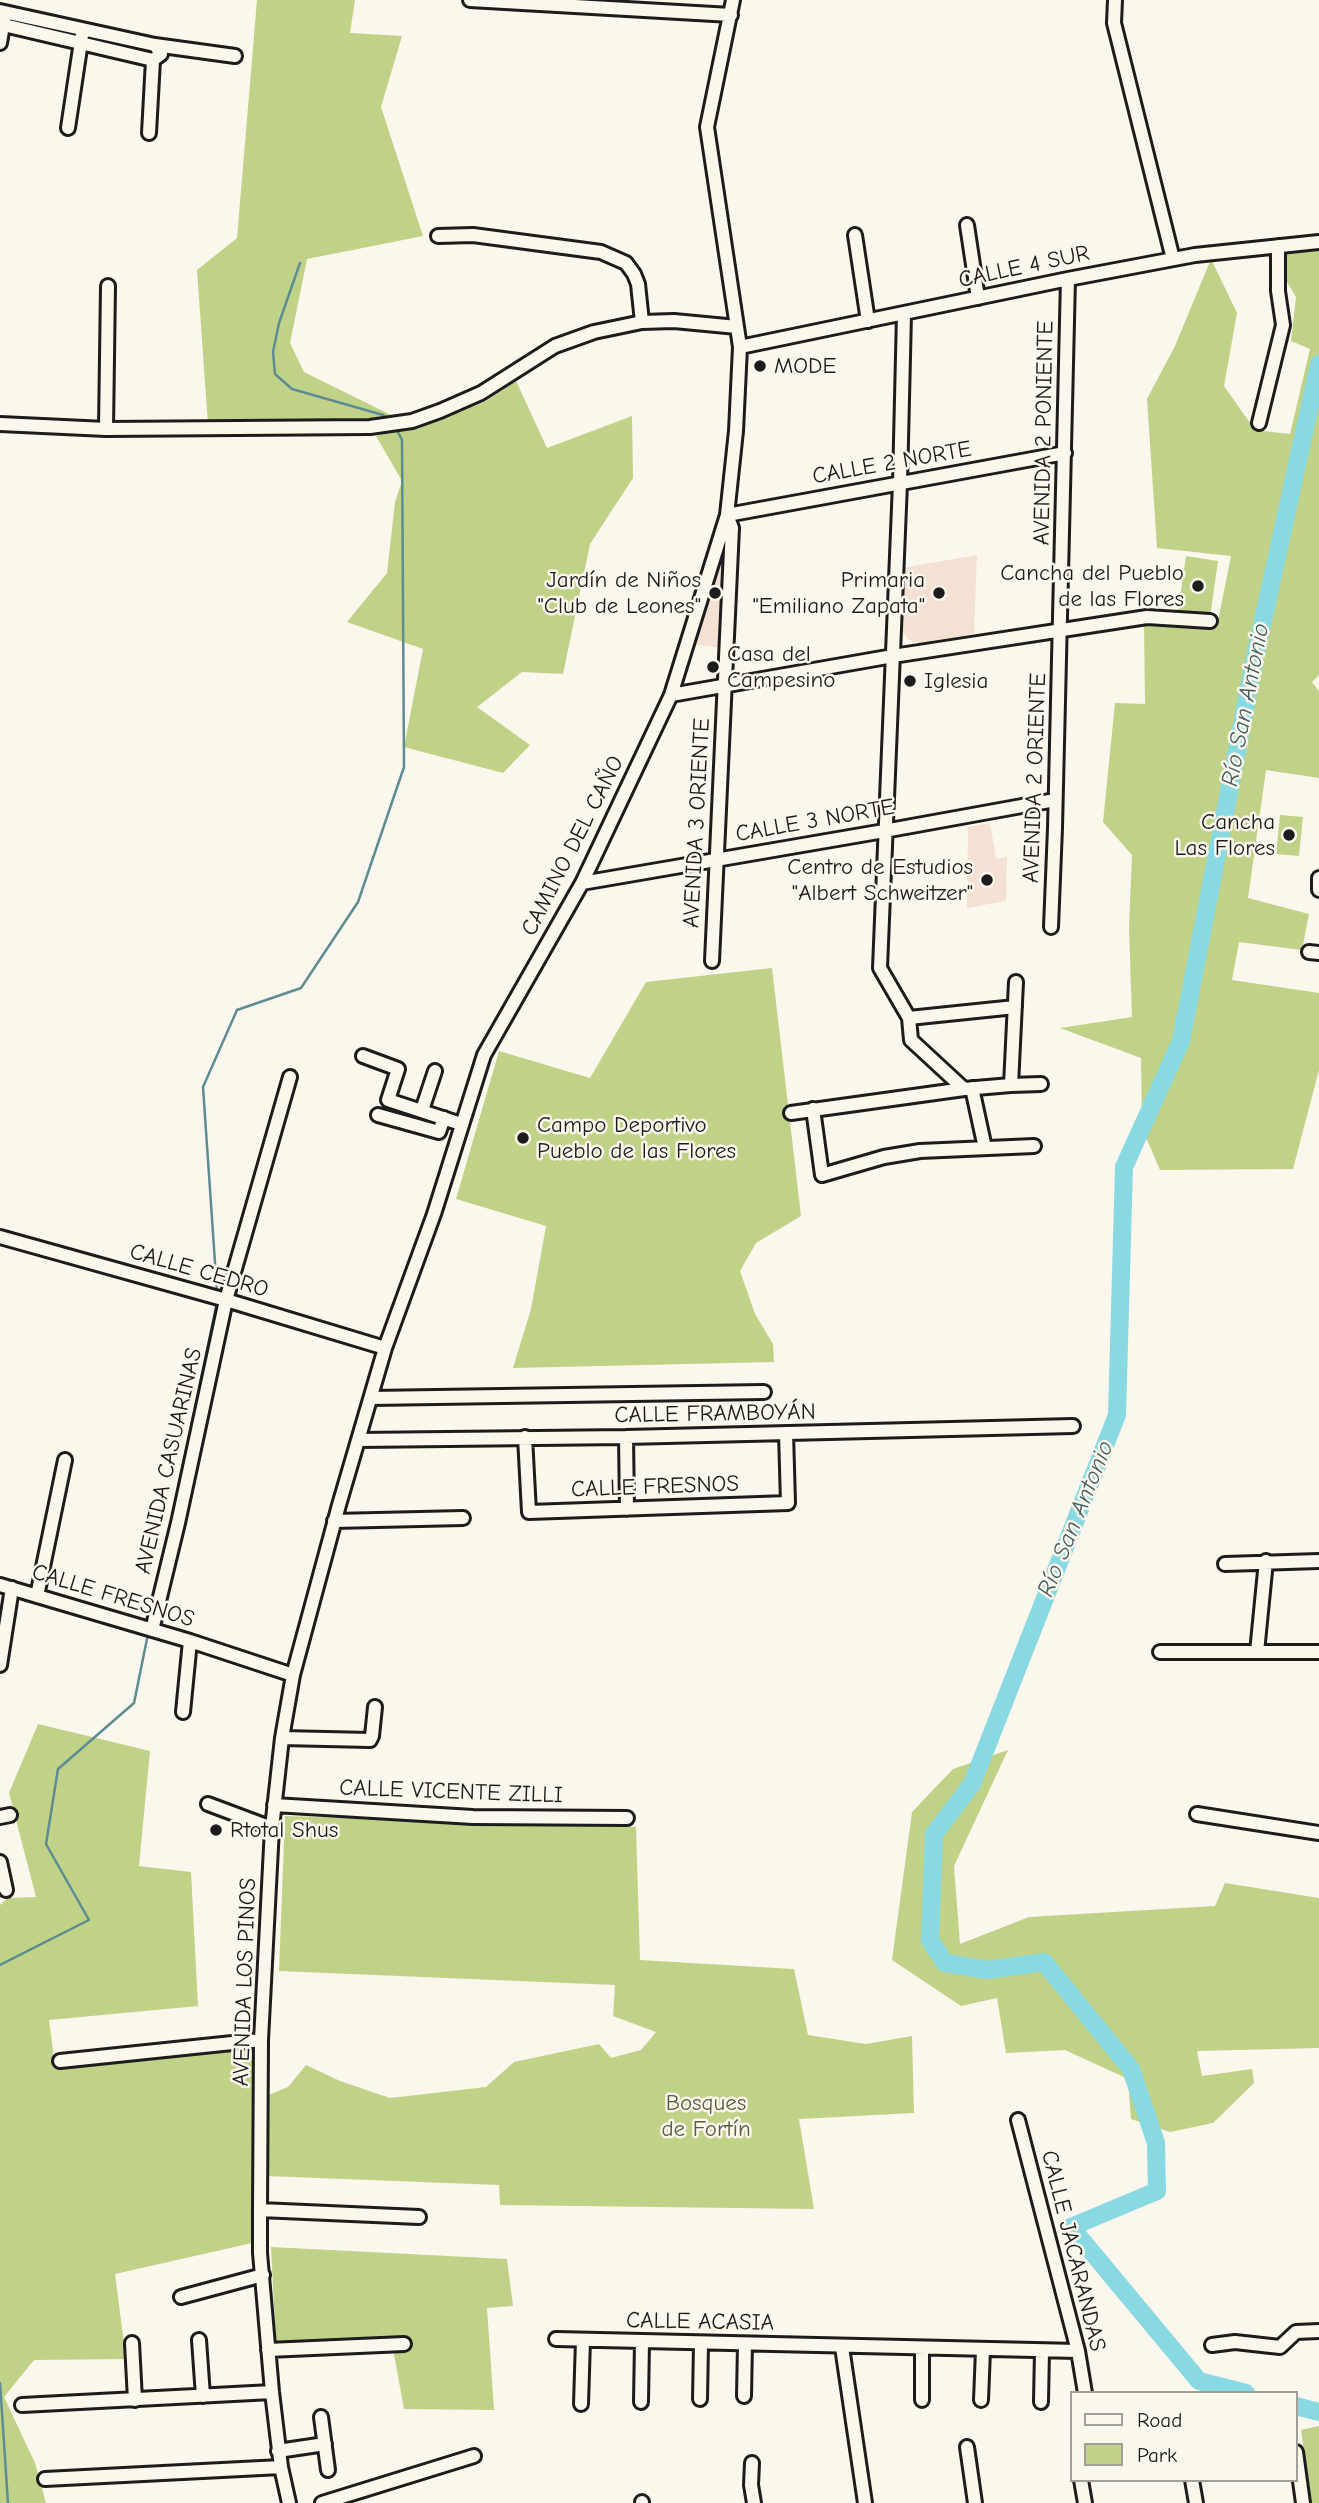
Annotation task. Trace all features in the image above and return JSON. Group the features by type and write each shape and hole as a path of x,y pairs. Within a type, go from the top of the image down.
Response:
{"street":[{"path":"470,0 643,6 731,15"},
{"name":"CAMINO DEL CAÑO","path":"386,1348 434,1214 484,1055 582,883 671,695 727,515 736,430 740,347 707,127 733,0"},
{"path":"1115,0 1114,23 1173,259"},
{"path":"0,43 2,18 82,36 235,56"},
{"path":"82,36 153,60"},
{"path":"68,128 82,36"},
{"path":"149,133 153,60 161,54 155,45"},
{"path":"967,225 978,298"},
{"path":"438,236 473,235 601,252 626,263 634,274 638,284 642,322"},
{"path":"855,235 868,321"},
{"name":"CALLE 4 SUR","path":"740,347 1173,259 1319,243"},
{"path":"1259,423 1283,325 1278,291 1278,246"},
{"name":"AVENIDA 2 PONIENTE","path":"1060,630 1068,279"},
{"path":"106,429 108,286"},
{"path":"904,314 900,483 880,968 909,1018 911,1040 968,1088 985,1147"},
{"path":"0,424 106,429 357,427 412,421 481,393 565,342 594,332 642,322 674,321 737,327"},
{"name":"CALLE 2 NORTE","path":"727,515 1065,453"},
{"name":"AVENIDA 3 ORIENTE","path":"712,961 732,528 727,515"},
{"path":"671,695 893,656 1147,617 1210,621"},
{"name":"AVENIDA 2 ORIENTE","path":"1051,927 1060,630"},
{"name":"CALLE 3 NORTE","path":"582,883 1055,800"},
{"path":"1319,878 1319,890"},
{"path":"1011,1085 1016,982"},
{"path":"909,1018 1015,1007"},
{"path":"363,1056 398,1069 388,1100 461,1124"},
{"path":"422,1110 435,1071"},
{"name":"AVENIDA CASUARINAS","path":"152,1630 226,1300 290,1077"},
{"path":"791,1113 968,1088 1041,1084"},
{"path":"813,1109 822,1175 896,1154 1034,1146"},
{"path":"378,1115 439,1132 444,1118"},
{"name":"CALLE CEDRO","path":"0,1237 386,1348"},
{"name":"AVENIDA LOS PINOS","path":"289,2503 278,2451 272,2392 262,2275 260,2210 261,2040 272,1828 282,1738 293,1675 334,1521 386,1348"},
{"path":"371,1398 764,1392"},
{"name":"CALLE FRAMBOYÁN","path":"358,1440 626,1437 1073,1426"},
{"name":"CALLE FRESNOS","path":"525,1437 529,1512 788,1503 786,1433"},
{"path":"626,1437 627,1509"},
{"path":"37,1596 65,1460"},
{"path":"334,1521 463,1518"},
{"path":"1224,1564 1319,1561"},
{"path":"1257,1652 1266,1562"},
{"path":"0,1665 6,1587"},
{"name":"CALLE FRESNOS","path":"6,1587 190,1641 293,1675"},
{"path":"183,1712 190,1641"},
{"path":"1160,1652 1319,1652"},
{"path":"282,1738 366,1741 372,1736 375,1707"},
{"path":"208,1804 272,1828"},
{"name":"CALLE VICENTE ZILLI","path":"274,1805 473,1817 627,1818"},
{"path":"1197,1814 1319,1833"},
{"path":"0,1862 6,1890"},
{"path":"60,2061 261,2040"},
{"name":"CALLE JACARANDAS","path":"1018,2120 1078,2351 1085,2391"},
{"path":"260,2210 419,2217"},
{"path":"181,2297 262,2275"},
{"path":"1212,2345 1235,2342 1280,2347 1296,2332 1319,2331"},
{"name":"CALLE ACASIA","path":"556,2339 1078,2351"},
{"path":"199,2340 203,2396"},
{"path":"581,2404 583,2340"},
{"path":"641,2402 642,2342"},
{"path":"132,2343 135,2399"},
{"path":"268,2350 404,2344"},
{"path":"701,2344 701,2399"},
{"path":"744,2396 745,2344"},
{"path":"842,2347 865,2503"},
{"path":"922,2348 922,2400"},
{"path":"982,2400 983,2350"},
{"path":"1041,2402 1042,2351"},
{"path":"22,2405 272,2392"},
{"path":"321,2417 328,2470"},
{"path":"278,2451 325,2444"},
{"path":"967,2446 975,2503"},
{"path":"322,2503 474,2456"},
{"path":"752,2463 754,2503"},
{"path":"45,2479 281,2467"},
{"path":"1298,2467 1303,2503"},
{"path":"1081,2482 1085,2503"},
{"path":"1192,2482 1196,2503"}],"shaded area":[{"name":"Jardín de Niños \"Club de Leones\"","path":"725,543 724,648 691,644"},
{"name":"Primaria \"Emiliano Zapata\"","path":"977,555 974,634 919,643 908,639 901,629 902,568"},
{"name":"Centro de Estudios \"Albert Schweitzer\"","path":"990,823 996,859 1007,857 1006,901 967,908 968,827"}],"green space":[{"path":"257,0 355,0 350,33 402,36 381,107 423,236 307,259 290,343 304,372 399,419 208,425 197,270 237,238"},
{"path":"1319,248 1319,675 1312,682 1319,691 1319,778 1266,770 1248,898 1309,914 1302,950 1239,942 1232,980 1319,993 1319,1070 1293,1169 1160,1170 1142,1128 1141,1058 1060,1028 1132,1017 1129,928 1132,855 1103,822 1115,703 1145,704 1144,624 1217,626 1231,556 1157,548 1147,399 1175,346 1211,259 1237,313 1224,386 1255,430 1290,434 1310,349 1291,341 1296,297 1270,254"},
{"path":"516,381 547,448 632,416 633,478 590,544 563,674 522,672 477,707 530,745 503,773 404,747 423,649 347,622 387,573 395,502 402,481 376,436 443,419 486,401"},
{"name":"Cancha del Pueblo de las Flores","path":"1186,556 1218,561 1210,617 1178,612"},
{"name":"Cancha Las Flores","path":"1280,815 1303,817 1299,856 1276,854"},
{"path":"772,968 801,1216 756,1243 740,1271 755,1314 773,1344 774,1362 513,1368 531,1309 546,1226 456,1199 499,1051 590,1078 646,982"},
{"path":"38,1724 150,1751 139,1866 191,1872 198,2006 49,2020 55,2065 253,2043 252,2243 115,2274 126,2359 34,2360 4,2397 35,2463 46,2503 0,2503 0,1905 8,1898 36,1897 9,1793"},
{"path":"1008,1750 954,1866 960,1944 1029,1917 1215,1906 1225,1883 1319,1898 1319,2048 1197,2051 1202,2076 1252,2069 1254,2083 1213,2123 1170,2132 1131,2119 1128,2079 1065,2050 1006,2053 997,1998 961,2006 892,1960 912,1812 953,1769"},
{"name":"Bosques de Fortín","path":"285,1816 636,1827 640,1960 794,1969 808,2035 866,2044 912,2036 914,2113 799,2119 814,2209 500,2205 499,2185 266,2176 266,2096 288,2087 306,2065 340,2081 390,2098 486,2087 514,2062 599,2044 611,2058 641,2050 656,2032 613,2016 615,1985 279,1971"},
{"path":"271,2247 507,2259 513,2306 487,2308 494,2410 404,2409 391,2338 276,2345"},
{"path":"1319,2426 1319,2503 1311,2503 1301,2430"}],"waterway":[{"path":"300,263 279,323 273,352 275,374 292,389 383,415 390,421"},
{"name":"Río San Antonio","path":"1238,2391 1199,2381 1071,2227 1157,2191 1156,2143 1131,2069 1044,1962 987,1970 945,1963 930,1940 934,1834 972,1784 1117,1415 1124,1167 1181,1041 1254,662 1319,364"},
{"path":"217,1292 203,1087 237,1010 301,988 358,902 404,767 402,440 396,428"},
{"path":"167,1542 217,1302"},
{"path":"0,1965 89,1920 46,1844 58,1769 134,1703 148,1634"},
{"path":"0,2383 8,2503"},
{"name":"Río San Antonio","path":"1298,2407 1319,2412"}],"place":[{"name":"MODE","path":"760,366"},
{"name":"Cancha del Pueblo de las Flores","path":"1198,586"},
{"name":"Jardín de Niños \"Club de Leones\"","path":"715,593"},
{"name":"Primaria \"Emiliano Zapata\"","path":"939,593"},
{"name":"Casa del Campesino","path":"713,667"},
{"name":"Iglesia","path":"910,681"},
{"name":"Cancha Las Flores","path":"1289,835"},
{"name":"Centro de Estudios \"Albert Schweitzer\"","path":"987,880"},
{"name":"Campo Deportivo Pueblo de las Flores","path":"523,1138"},
{"name":"Rtotal Shus","path":"216,1830"}]}
